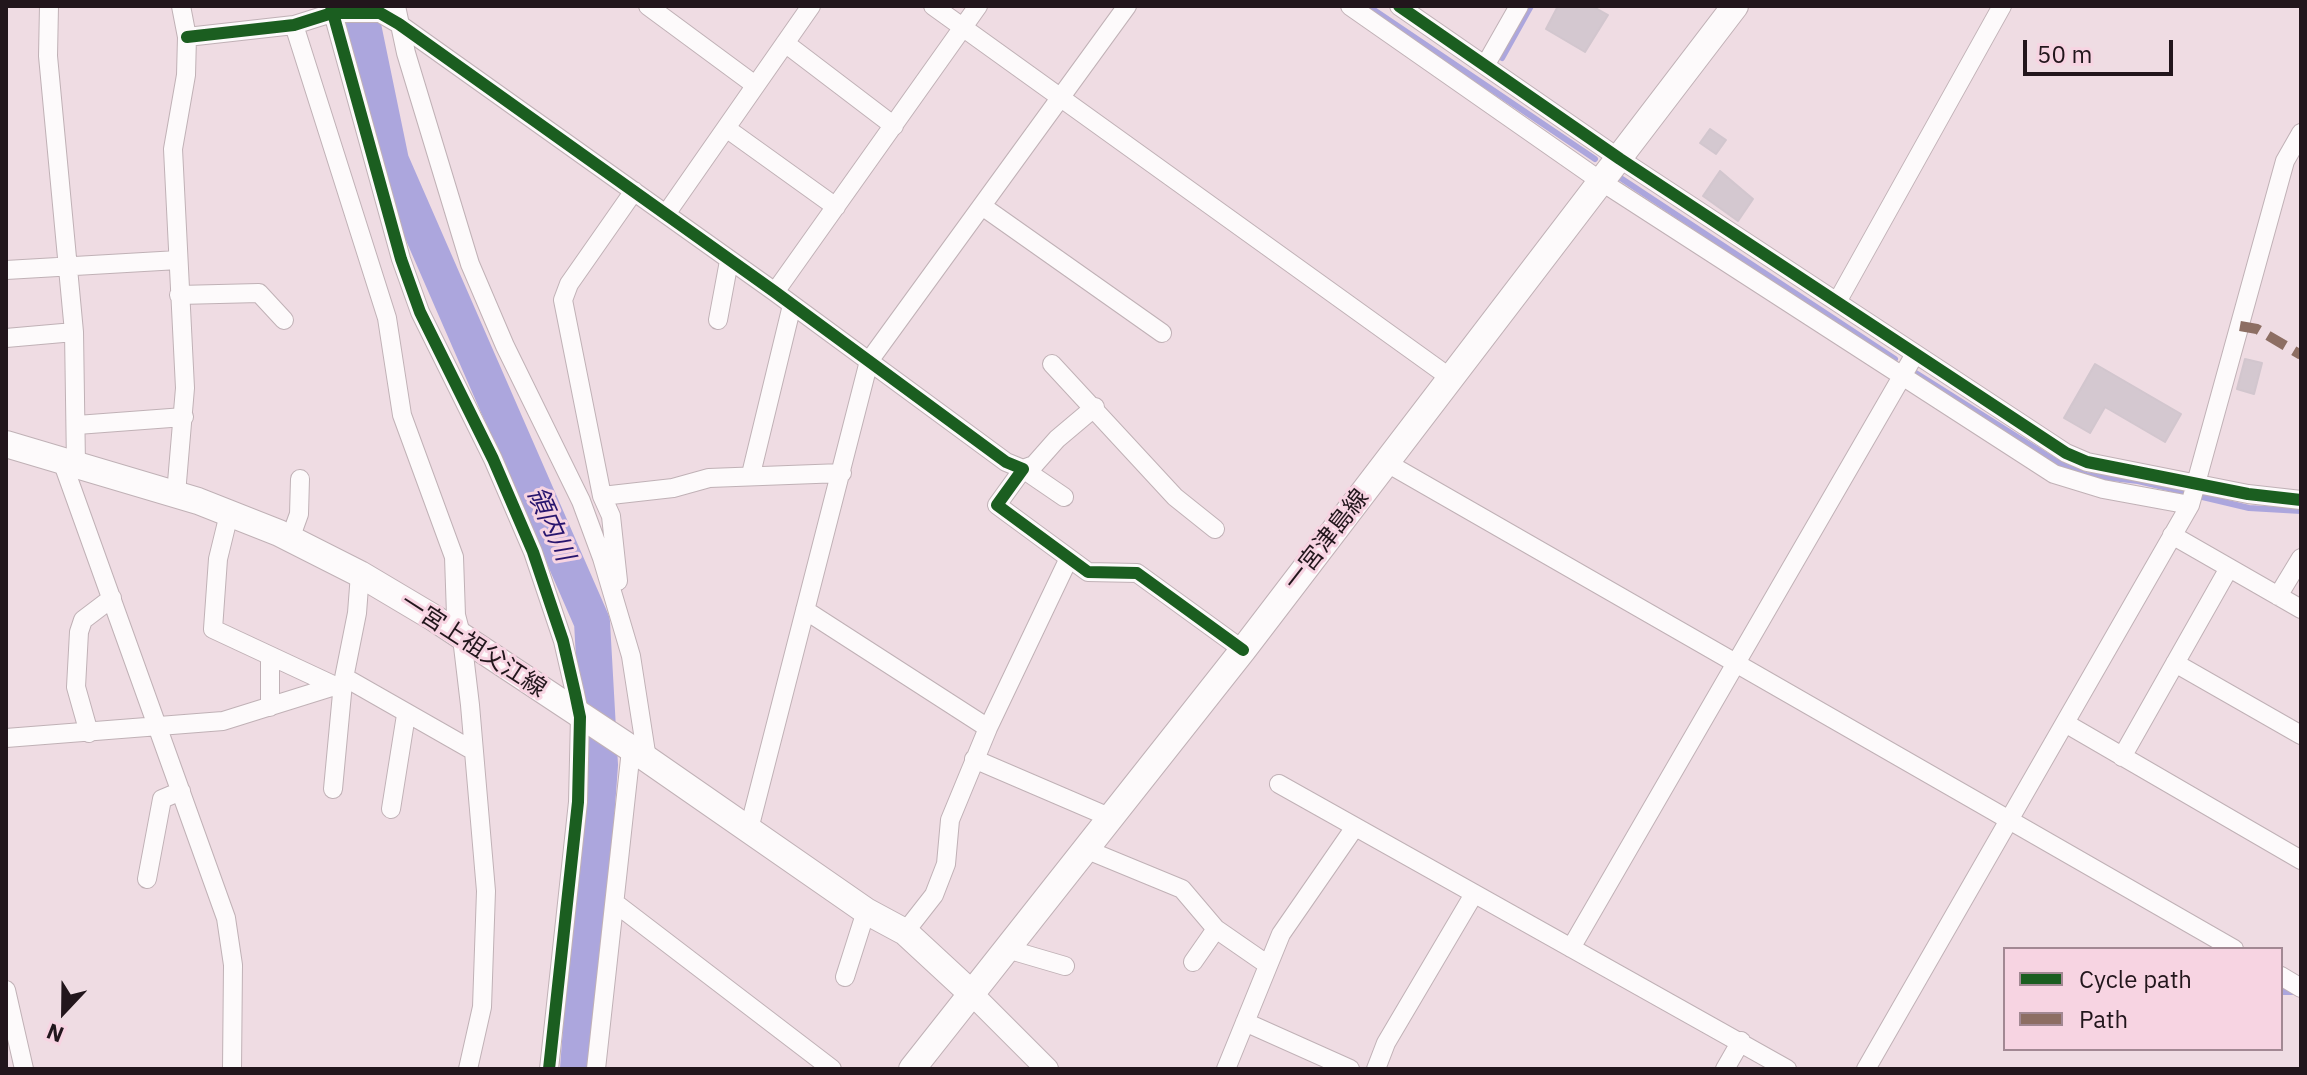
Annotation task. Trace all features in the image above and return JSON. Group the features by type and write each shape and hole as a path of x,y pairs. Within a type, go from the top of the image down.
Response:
{"main road":[{"name":"一宮津島線","path":"912,1069 1243,650 1735,6"},
{"name":"一宮上祖父江線","path":"6,444 176,494 290,539 360,574 635,752 866,911 905,932 971,993"}],"street":[{"path":"49,6 48,56 74,332 77,425 69,463 112,598 226,918 233,965 232,1069"},
{"path":"176,494 184,417 173,149 186,75 187,37 181,6"},
{"path":"648,6 755,85"},
{"path":"666,214 811,6"},
{"path":"933,6 1452,379"},
{"path":"775,292 978,6"},
{"path":"749,829 869,361 1127,6"},
{"path":"1350,6 1602,182 2054,474 2103,489 2190,505"},
{"path":"1399,6 1620,159 2066,453 2087,462 2301,500"},
{"path":"1486,64 1519,6"},
{"path":"1837,302 2002,6"},
{"path":"187,37 294,25 333,11 391,14 1006,462 1023,469 1064,497"},
{"path":"333,11 420,312 493,459 533,552 563,641 583,718 578,802 549,1069"},
{"path":"391,14 470,264 505,346 581,501 623,627 636,683 635,752 596,1069"},
{"path":"294,25 387,318 402,415 454,557 456,615 462,638 486,891 482,1007 468,1069"},
{"path":"785,43 894,126"},
{"path":"726,128 836,207"},
{"path":"1866,1069 2190,505 2285,161 2301,133"},
{"path":"623,627 611,516 602,496 563,300 569,284 634,191"},
{"path":"982,206 1162,333"},
{"path":"6,270 178,260"},
{"path":"718,320 729,261"},
{"path":"179,295 259,293 284,320"},
{"path":"751,474 792,305"},
{"path":"6,338 74,332"},
{"path":"1571,948 1915,354"},
{"path":"1052,364 1175,497 1215,529"},
{"path":"1095,407 1057,439 1034,465 1023,469 997,505 1088,572 1137,573 1243,650"},
{"path":"77,425 184,417"},
{"path":"1387,463 2231,947"},
{"path":"602,496 751,474 842,473"},
{"path":"290,539 299,514 300,479"},
{"path":"229,514 218,559 213,629 338,684"},
{"path":"2172,535 2301,609"},
{"path":"905,932 934,895 942,874 950,820 974,759 1069,558"},
{"path":"2278,596 2301,558"},
{"path":"2122,757 2229,568"},
{"path":"333,789 338,684 357,613 360,574"},
{"path":"89,733 76,687 79,632 83,620 112,598"},
{"path":"805,610 988,728"},
{"path":"270,656 270,707"},
{"path":"2175,663 2301,735"},
{"path":"6,738 223,721 351,681 472,750"},
{"path":"391,809 406,715"},
{"path":"2065,723 2301,860"},
{"path":"974,759 1109,817"},
{"path":"1279,784 1787,1069"},
{"path":"147,879 162,799 181,791"},
{"path":"1226,1069 1281,934 1355,827"},
{"path":"1085,849 1182,889 1216,929 1268,965"},
{"path":"1376,1069 1386,1043 1474,894"},
{"path":"615,903 832,1069"},
{"path":"845,977 866,911"},
{"path":"1193,962 1216,929"},
{"path":"1007,949 1065,966"},
{"path":"2283,977 2301,988"},
{"path":"6,990 24,1069"},
{"path":"971,993 1047,1069"},
{"path":"1245,1022 1350,1069"},
{"path":"1725,1069 1741,1041"}],"building":[{"path":"1558,6 1592,6 1608,15 1585,52 1546,29"},
{"path":"1710,129 1726,140 1716,154 1700,143"},
{"path":"1720,171 1753,199 1738,221 1703,196"},
{"path":"2245,359 2262,363 2254,394 2237,389"},
{"path":"2095,364 2181,414 2165,442 2105,407 2090,433 2064,418"}],"waterway":[{"name":"領内川","path":"359,6 391,161 592,622 600,765 578,1069"},
{"path":"1368,6 1595,159"},
{"path":"1502,58 1531,6"},
{"path":"1619,177 1895,359"},
{"path":"1911,370 2057,462 2086,475 2138,481 2185,492"},
{"path":"2194,495 2249,508 2301,511"},
{"path":"2283,992 2297,992"}],"marked path":[{"path":"2240,326 2257,329 2301,355"}],"cycle path":[{"path":"331,6 401,259 420,312 493,459 533,552 563,641 580,717 578,802 549,1069"},
{"path":"1399,6 1620,159 2066,453 2087,462 2248,494 2301,500"},
{"path":"187,37 294,25 332,13 380,13 399,24 775,292 1006,462 1023,469 997,505 1088,572 1137,573 1243,650"}]}
